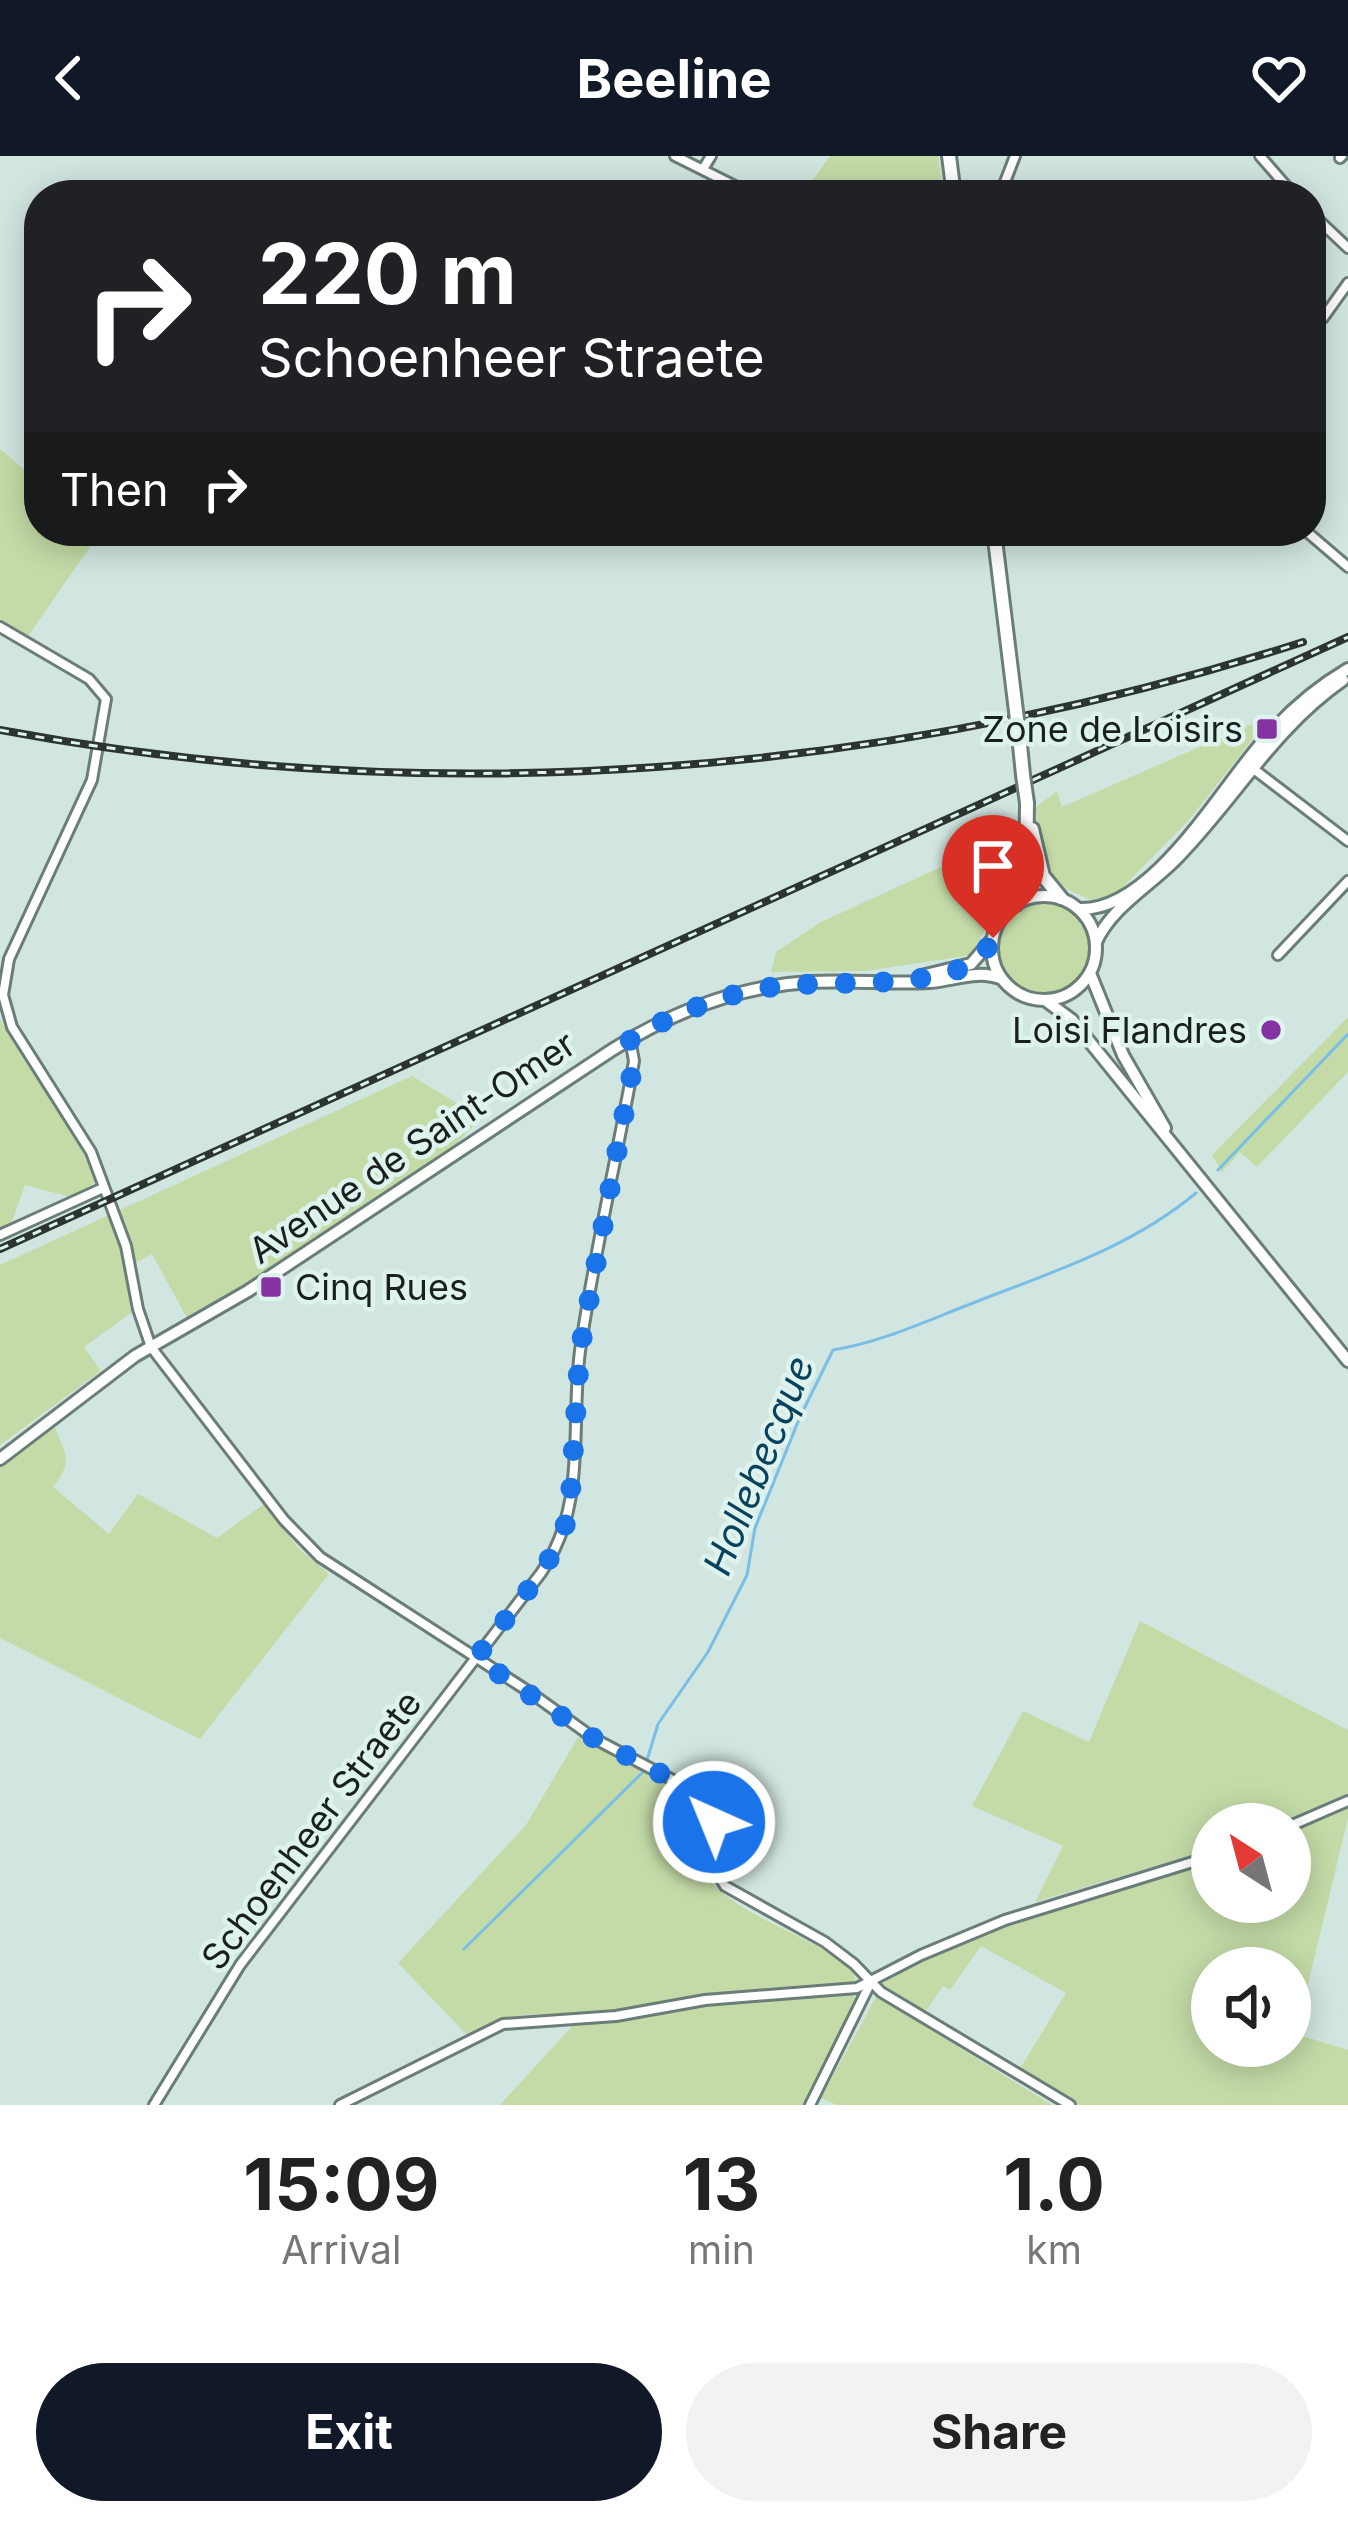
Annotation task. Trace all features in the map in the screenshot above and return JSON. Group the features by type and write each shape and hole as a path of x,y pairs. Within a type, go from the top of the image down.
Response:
{"highway":[{"path":"996,546 1027,803 1042,872 1060,898"},
{"path":"1016,904 1026,876 1027,803"}],"main road":[{"path":"1079,909 1105,908 1136,887 1196,826 1294,710 1348,673"},
{"path":"1186,1161 1133,1075 1090,973 1096,942 1108,921 1188,847 1248,765"},
{"path":"1096,942 1091,924 1079,909 1060,898 1038,896 1016,904 1000,921 993,938 993,958 1002,979 1021,995 1046,1000 1068,1015 1348,1361"},
{"name":"Avenue de Saint-Omer","path":"894,980 966,967 980,958 993,938"},
{"path":"1046,1000 1070,994 1090,973"},
{"name":"Avenue de Saint-Omer","path":"0,1459 96,1383 151,1347 257,1286 630,1039 691,1008 798,983 925,982 985,974 1002,979"}],"street":[{"path":"675,156 724,180"},
{"path":"703,169 711,156"},
{"path":"1260,156 1281,180"},
{"path":"1326,227 1348,248"},
{"path":"1326,314 1348,283"},
{"path":"1324,546 1348,567"},
{"path":"0,627 89,679 106,699 87,795 12,952 3,988 12,1028 82,1136 126,1246 136,1302 151,1347 307,1546 595,1739 696,1794 714,1822 712,1865 721,1882 834,1948 871,1983 1070,2105"},
{"path":"1248,765 1348,841"},
{"path":"1278,955 1348,881"},
{"name":"Schoenheer Straete","path":"154,2105 235,1972 545,1568 569,1517 580,1349 634,1061 630,1039"},
{"path":"0,1235 103,1188"},
{"path":"1311,1817 1348,1801"},
{"path":"340,2105 478,2033 510,2022 625,2015 705,2000 851,1989 1005,1920 1191,1862"},
{"path":"810,2105 871,1983"}],"green space":[{"path":"830,156 938,156 942,180 813,180"},
{"path":"0,449 24,469 24,546 91,546 28,636 0,619"},
{"path":"1261,720 1262,727 1189,820 1116,894 1092,900 1056,885 1046,869 1035,808 1057,791 1062,807"},
{"path":"1015,833 1019,865 1014,881 972,955 866,971 771,972 776,952 821,922"},
{"path":"1044,903 1061,906 1076,916 1086,931 1086,965 1076,980 1061,990 1044,993 1027,990 1012,980 1002,965 999,948 1002,931 1012,916 1027,906"},
{"path":"1348,1017 1348,1072 1257,1167 1240,1152 1222,1172 1212,1155"},
{"path":"0,1019 80,1145 95,1182 74,1198 25,1185 10,1227 0,1231"},
{"path":"412,1076 481,1118 450,1150 309,1245 187,1318 152,1254 126,1268 131,1313 84,1347 101,1371 0,1445 0,1265"},
{"path":"54,1426 66,1458 53,1487 109,1534 138,1494 217,1538 264,1504 298,1548 329,1574 200,1739 0,1638 0,1467"},
{"path":"1140,1621 1348,1730 1348,1794 1311,1810 1311,1803 1191,1803 1191,1855 1035,1902 1063,1846 972,1806 1023,1711 1089,1742"},
{"path":"580,1734 697,1805 708,1824 705,1862 711,1881 752,1913 839,1960 854,1972 855,1982 685,1997 603,2012 520,2015 467,2035 398,1963 526,1825"},
{"path":"1348,1803 1311,1972 1311,1947 1191,1947 1191,2067 1311,2067 1311,2039 1348,2050 1348,2105 1079,2105 1019,2070 1066,1993 981,1946 950,1990 943,1986 924,2014 880,1985 933,1955 1038,1913 1191,1866 1191,1923 1311,1923 1311,1819"},
{"path":"855,1996 855,2005 803,2105 500,2105 575,2023 616,2021 697,2005"},
{"path":"876,1997 1052,2105 837,2105 821,2098"}],"waterway":[{"name":"Hollebecque","path":"1218,1170 1348,1034"},
{"name":"Hollebecque","path":"647,1760 658,1724 708,1652 747,1575 755,1528 833,1350 904,1330 1089,1257 1144,1229 1196,1193"},
{"name":"Hollebecque","path":"464,1949 643,1772"}],"railway":[{"path":"0,1249 1348,637"},
{"path":"0,730 163,755 327,769 492,773 657,767 821,751 984,724 1144,688 1303,642"}],"place":[{"name":"Zone de Loisirs","path":"1267,729"},
{"name":"Loisi Flandres","path":"1271,1030"},
{"name":"Cinq Rues","path":"271,1287"}],"route":[{"path":"714,1822 701,1798 690,1789 595,1739 476,1658 545,1568 569,1517 580,1349 634,1061 630,1039 691,1008 752,991 798,983 894,980 966,967 993,938"}]}
